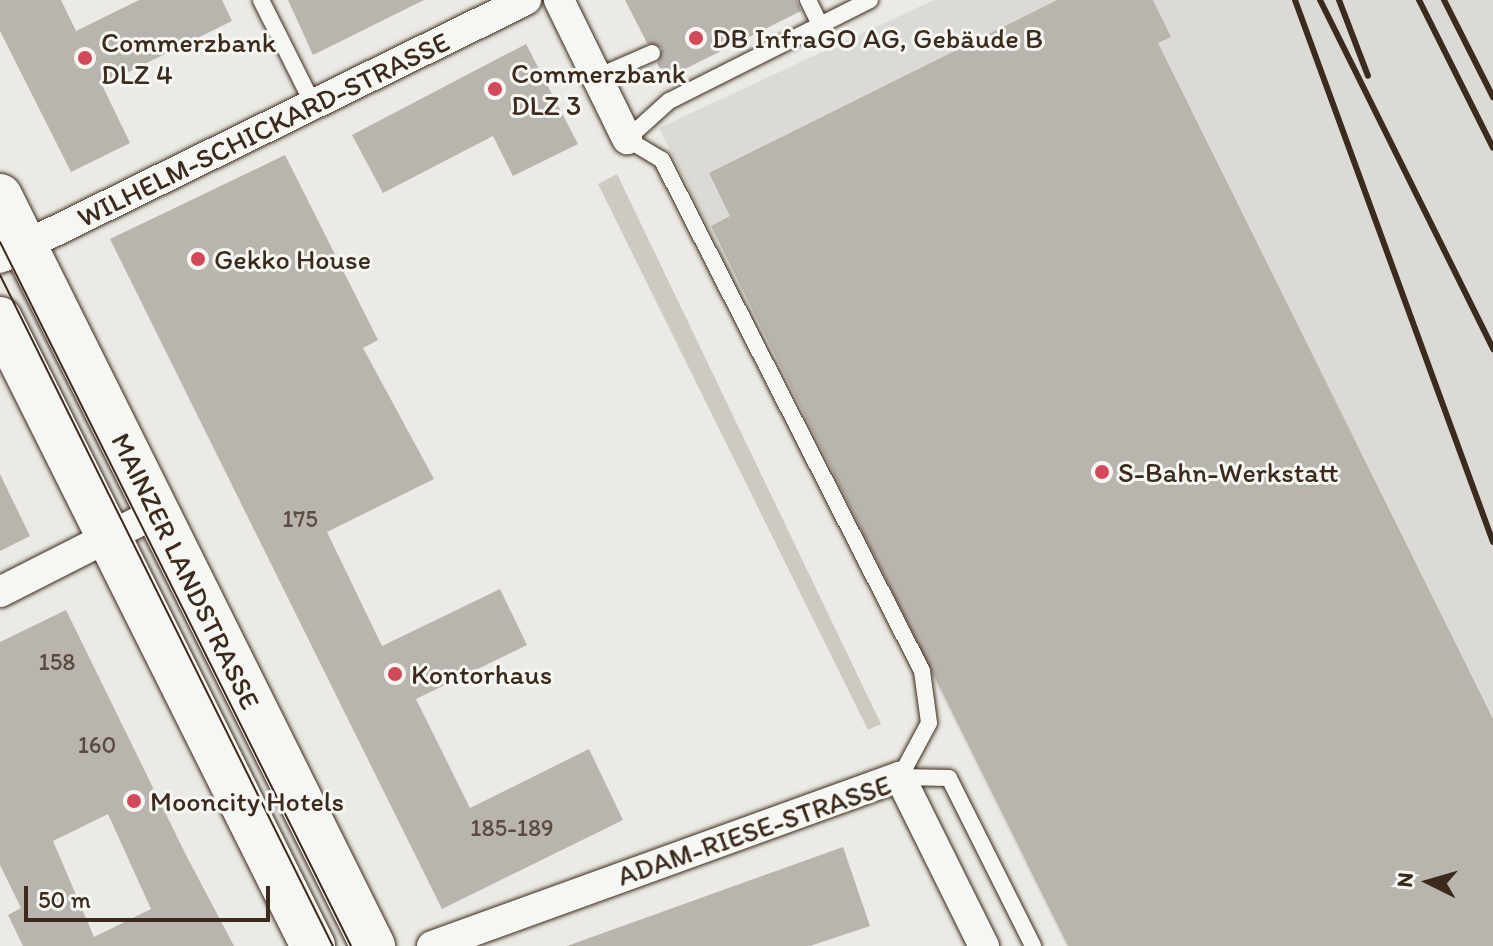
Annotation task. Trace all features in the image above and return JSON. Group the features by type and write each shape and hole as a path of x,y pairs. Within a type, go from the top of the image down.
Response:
{"main road":[{"name":"MAINZER LANDSTRASSE","path":"0,196 12,252 158,512 373,946"},
{"name":"MAINZER LANDSTRASSE","path":"0,319 313,946"}],"street":[{"name":"WILHELM-SCHICKARD-STRASSE","path":"12,252 312,102 526,0"},
{"path":"559,0 627,139"},
{"path":"0,592 158,512"},
{"name":"ADAM-RIESE-STRASSE","path":"432,946 900,777 984,946"}],"lane":[{"path":"261,0 312,102"},
{"path":"808,0 820,25"},
{"path":"870,0 669,101 627,139 662,160 922,671 929,723 900,777 949,778 1033,946"},
{"path":"597,77 652,53"}],"shaded area":[{"name":"S-Bahn-Werkstatt","path":"934,0 1493,0 1493,946 1066,946 659,128"},
{"path":"617,174 881,724 868,730 598,184"}],"building":[{"name":"Commerzbank DLZ 4","path":"0,0 61,0 76,31 139,0 222,0 232,21 102,85 130,143 71,172 0,31"},
{"path":"288,0 424,0 313,55"},
{"name":"DB InfraGO AG, Gebäude B","path":"625,0 797,0 801,11 665,79 657,63 662,48 647,43"},
{"name":"S-Bahn-Werkstatt","path":"1057,0 1153,0 1171,37 1158,43 1493,719 1493,946 1068,946 711,226 730,216 709,173"},
{"name":"Commerzbank DLZ 3","path":"526,44 578,144 513,176 493,136 383,193 352,135"},
{"path":"285,155 378,340 363,348 434,479 327,532 382,646 500,589 527,645 416,699 470,808 589,749 623,820 442,909 110,239"},
{"path":"0,474 30,536 0,551"},
{"path":"66,610 234,946 23,946 8,915 21,908 0,865 0,642","holes":["108,814 151,909 94,937 53,841"]},
{"path":"843,847 870,926 810,946 567,946"}],"tram line":[{"path":"0,242 351,946"},
{"path":"0,275 333,946"}],"railway":[{"path":"1295,0 1493,542"},
{"path":"1320,0 1493,349"},
{"path":"1339,0 1368,76"},
{"path":"1419,0 1493,148"},
{"path":"1444,0 1493,97"}],"place":[{"name":"DB InfraGO AG, Gebäude B","path":"696,38"},
{"name":"Commerzbank DLZ 4","path":"85,58"},
{"name":"Commerzbank DLZ 3","path":"495,89"},
{"name":"Gekko House","path":"198,259"},
{"name":"S-Bahn-Werkstatt","path":"1102,472"},
{"name":"Kontorhaus","path":"395,674"},
{"name":"Mooncity Hotels","path":"134,801"}]}
